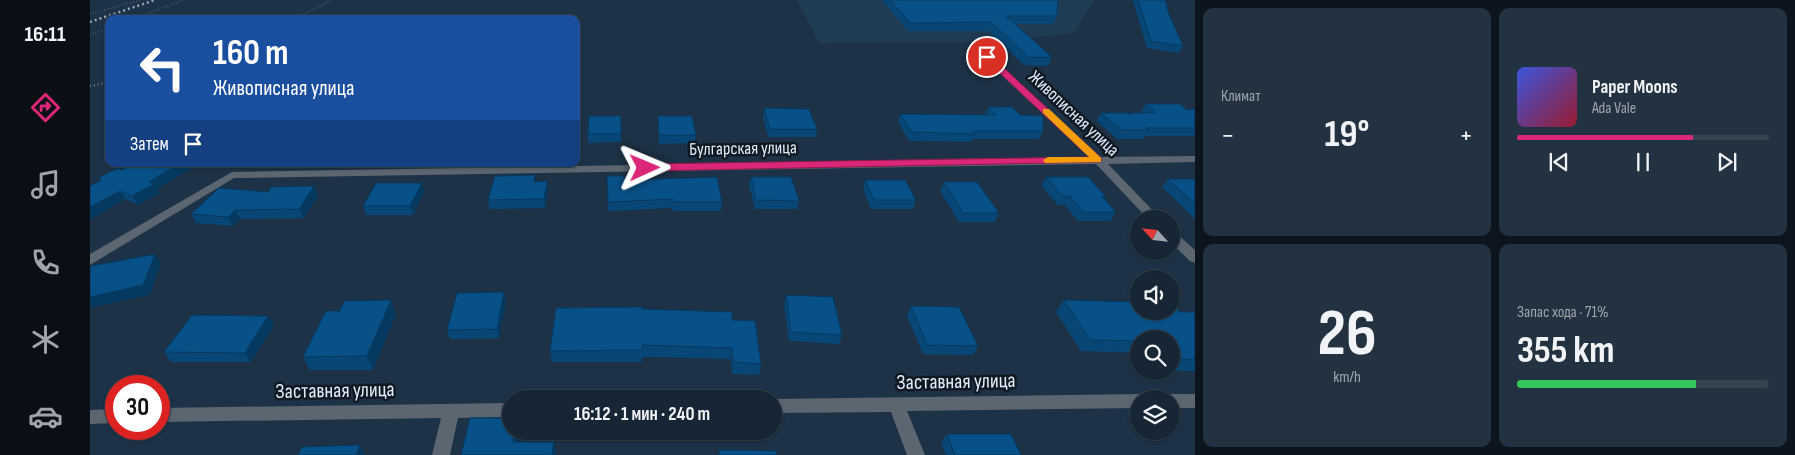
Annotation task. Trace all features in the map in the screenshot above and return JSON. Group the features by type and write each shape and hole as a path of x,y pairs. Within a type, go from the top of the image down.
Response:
{"street":[{"name":"Живописная улица","path":"987,57 1098,160 1146,210"},
{"name":"Булгарская улица","path":"90,260 232,175 1195,159"},
{"path":"1180,244 1195,258"},
{"name":"Заставная улица","path":"782,406 1130,401"},
{"path":"1180,401 1195,401"},
{"path":"896,404 916,455"},
{"name":"Заставная улица","path":"170,415 502,410"},
{"path":"441,455 451,411"},
{"path":"90,417 105,416"}],"path":[{"path":"90,14 141,0"},
{"path":"144,15 183,0"},
{"path":"304,15 332,0"},
{"path":"90,35 105,29"},
{"path":"90,86 105,83"}],"shaded area":[{"path":"797,0 1094,0 1074,33 999,42 819,43"}],"building":[{"path":"890,0 1058,0 1057,16 1006,16 1052,57 1028,57 991,22 910,23"},
{"path":"1138,0 1165,0 1168,7 1166,7 1183,46 1151,41"},
{"path":"1146,104 1180,104 1187,110 1195,109 1195,128 1122,130 1101,113 1127,113 1130,115 1130,113 1156,113"},
{"path":"988,107 1012,107 1020,115 1043,116 1043,131 973,131 975,134 912,132 900,114 996,115"},
{"path":"764,108 809,109 817,129 770,129"},
{"path":"589,116 621,116 621,134 588,134"},
{"path":"658,116 692,116 696,135 659,135"},
{"path":"128,167 174,167 149,182 154,184 132,196 120,191 90,207 90,186 102,180 98,178 118,168 122,170"},
{"path":"535,175 534,182 547,181 544,199 488,200 495,176"},
{"path":"607,176 624,176 625,180 717,177 722,202 673,202 673,199 608,202"},
{"path":"751,177 791,177 799,201 756,200"},
{"path":"1046,177 1088,177 1106,197 1102,197 1116,212 1083,212 1070,196 1062,196"},
{"path":"1168,179 1195,179 1195,204"},
{"path":"865,180 905,180 916,200 874,200"},
{"path":"944,182 977,182 999,213 963,213"},
{"path":"376,183 422,183 410,206 363,206"},
{"path":"314,186 299,209 235,210 228,217 191,214 219,188 268,192 271,187"},
{"path":"155,254 143,285 90,297 91,266"},
{"path":"504,292 497,329 447,330 457,293"},
{"path":"786,295 833,297 842,335 791,332"},
{"path":"391,300 367,356 303,357 326,311 340,311 344,301"},
{"path":"1064,300 1130,302 1130,320 1180,320 1180,312 1195,312 1195,359 1180,359 1180,330 1130,330 1130,341 1090,340"},
{"path":"911,306 959,307 978,346 927,345"},
{"path":"642,307 642,309 732,312 732,320 755,321 761,364 733,362 732,348 642,345 642,350 550,351 556,308"},
{"path":"192,315 268,316 245,353 164,352"},
{"path":"470,418 502,418 502,440 513,440 513,442 554,442 552,455 461,455"},
{"path":"947,434 1011,434 1021,455 955,455"},
{"path":"360,445 356,455 298,455 302,447"},
{"path":"719,450 776,451 777,455 719,455"}],"railway":[{"path":"111,15 155,0"},
{"path":"90,22 105,17"}],"slow traffic":[{"path":"1046,111 1098,160 1048,160"}],"route":[{"path":"645,168 1098,160 987,57"}]}
